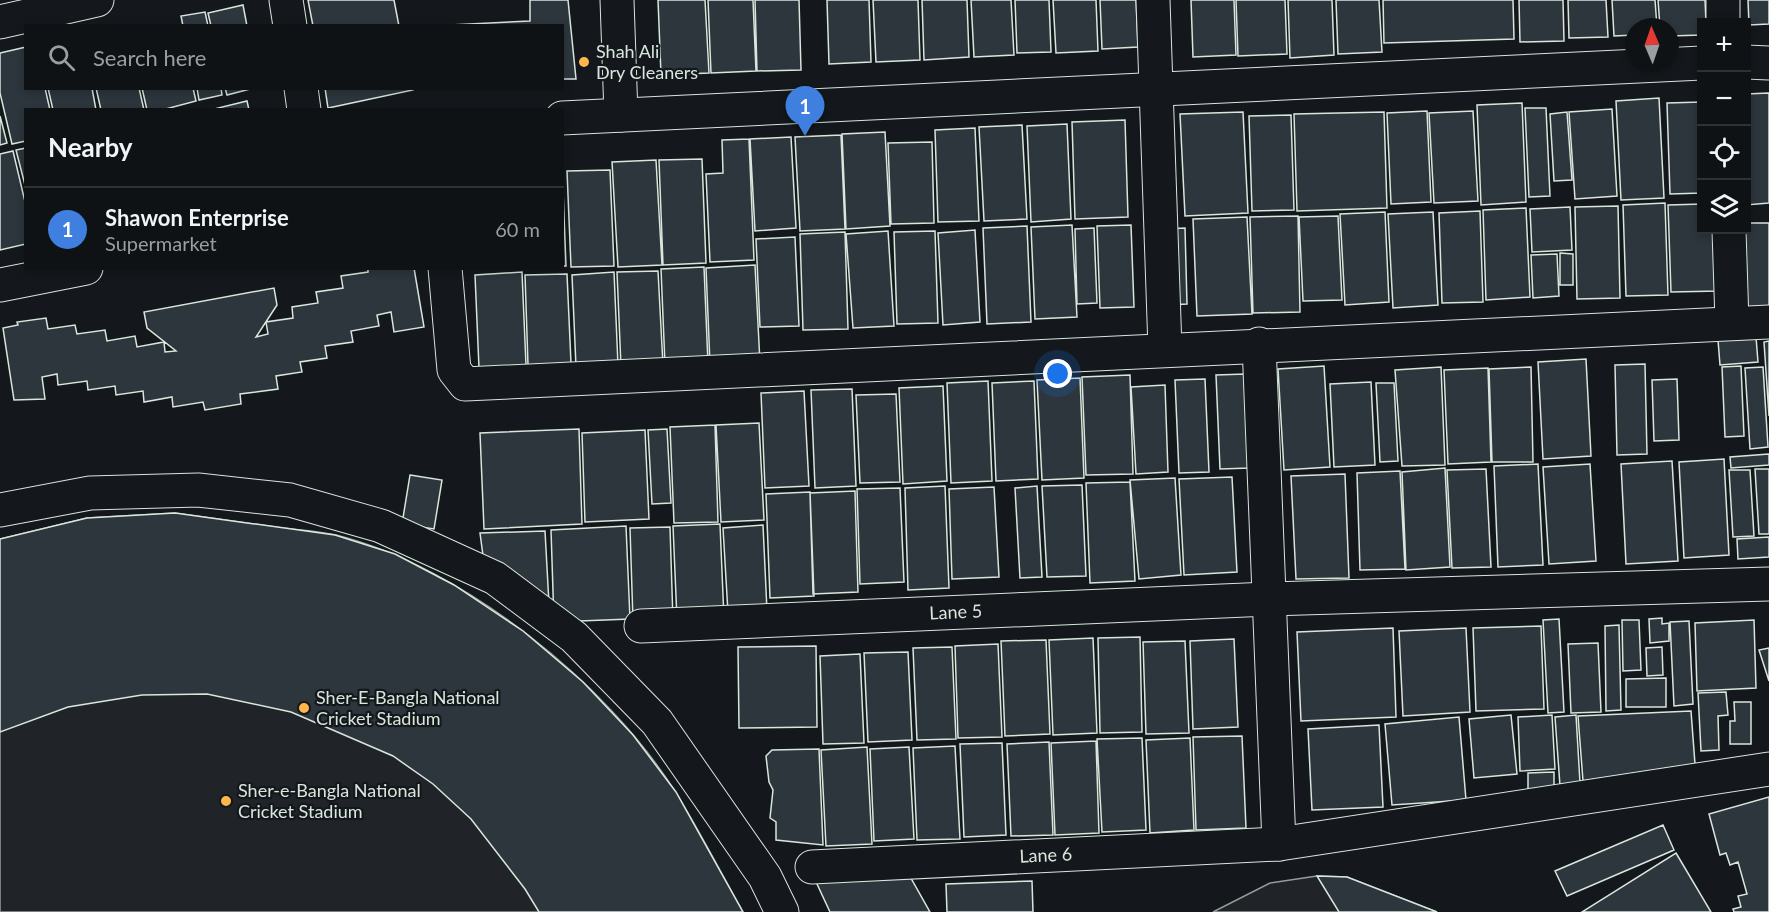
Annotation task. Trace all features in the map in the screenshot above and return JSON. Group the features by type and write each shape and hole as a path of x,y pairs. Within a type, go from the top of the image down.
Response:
{"street":[{"path":"0,22 97,0"},
{"path":"286,0 290,24"},
{"path":"617,0 621,115"},
{"path":"1152,0 1165,349"},
{"path":"1723,0 1723,18"},
{"path":"1751,62 1769,63"},
{"path":"564,118 1697,63"},
{"path":"301,90 304,108"},
{"path":"1729,234 1732,322"},
{"path":"0,285 76,270"},
{"path":"445,270 454,370 465,384 1259,344 1769,322"},
{"path":"1259,344 1279,844"},
{"path":"0,510 90,493 198,490 290,500 381,526 495,578 574,638 657,722 765,877 782,912"},
{"name":"Lane 5","path":"641,626 1269,599 1769,584"},
{"name":"Lane 6","path":"812,867 1279,844 1769,769"}],"shaded area":[{"name":"Sher-E-Bangla National Cricket Stadium","path":"175,513 336,535 384,551 433,573 481,602 528,635 572,672 612,711 647,752 685,808 743,912 0,912 0,539 87,518"},
{"path":"1317,876 1347,877 1437,912 1213,912 1270,883"}],"building":[{"path":"308,0 394,0 399,24 313,24"},
{"path":"530,0 568,0 576,79 564,79 564,24 469,24 530,21"},
{"path":"658,0 705,0 709,73 661,75"},
{"path":"708,0 753,0 756,71 711,73"},
{"path":"755,0 799,0 801,70 757,71"},
{"path":"827,0 869,0 871,62 829,64"},
{"path":"873,0 918,0 920,60 876,62"},
{"path":"922,0 967,0 969,57 924,60"},
{"path":"971,0 1011,0 1014,55 974,57"},
{"path":"1015,0 1049,0 1051,52 1017,53"},
{"path":"1053,0 1096,0 1098,51 1056,53"},
{"path":"1100,0 1136,0 1138,47 1102,49"},
{"path":"1191,0 1234,0 1236,55 1193,57"},
{"path":"1236,0 1285,0 1287,54 1238,56"},
{"path":"1288,0 1332,0 1334,55 1290,58"},
{"path":"1336,0 1379,0 1382,52 1338,54"},
{"path":"1383,0 1513,0 1514,39 1384,43"},
{"path":"1519,0 1563,0 1564,41 1520,42"},
{"path":"1568,0 1606,0 1608,37 1569,38"},
{"path":"1612,0 1655,0 1656,18 1625,18 1625,35 1614,36"},
{"path":"1658,0 1705,0 1706,18 1697,18 1697,35 1679,36 1679,18 1659,18"},
{"path":"1748,0 1769,0 1769,24 1751,25 1751,18 1749,18"},
{"path":"243,5 247,24 211,24 208,13"},
{"path":"205,12 208,24 183,24 181,16"},
{"path":"24,47 24,90 45,90 50,108 24,108 24,141 12,144 0,93 0,53"},
{"path":"48,90 92,90 96,108 53,108"},
{"path":"96,90 139,90 144,108 101,108"},
{"path":"142,90 193,90 196,101 170,108 147,108"},
{"path":"197,90 221,90 222,95 199,100"},
{"path":"226,90 246,90 227,95"},
{"path":"325,90 413,90 328,108"},
{"path":"1769,93 1769,203 1751,205 1751,126 1751,94"},
{"path":"1659,98 1664,198 1621,200 1616,101"},
{"path":"247,101 249,108 218,108"},
{"path":"1697,102 1697,193 1670,194 1667,103"},
{"path":"1522,103 1526,202 1481,205 1477,105"},
{"path":"1525,108 1546,108 1550,196 1529,197"},
{"path":"1612,109 1617,196 1575,199 1569,112"},
{"path":"1427,111 1431,202 1391,204 1387,113"},
{"path":"1473,111 1478,201 1434,203 1429,113"},
{"path":"1243,112 1248,213 1185,216 1180,114"},
{"path":"1384,112 1387,208 1297,211 1294,114"},
{"path":"1567,112 1572,180 1554,181 1550,114"},
{"path":"1291,115 1294,210 1252,211 1249,116"},
{"path":"0,116 7,143 0,145"},
{"path":"1125,120 1128,217 1075,219 1072,122"},
{"path":"1067,124 1071,219 1031,222 1027,126"},
{"path":"1022,125 1027,219 984,221 979,127"},
{"path":"975,128 979,221 938,222 935,130"},
{"path":"885,132 890,226 846,229 842,134"},
{"path":"841,135 845,229 800,231 795,137"},
{"path":"791,137 796,228 755,231 750,139"},
{"path":"749,139 754,260 710,262 706,174 723,173 722,140"},
{"path":"932,142 934,223 891,224 888,143"},
{"path":"24,148 24,181 16,150"},
{"path":"13,151 24,198 24,244 0,250 0,154"},
{"path":"702,159 706,263 663,265 659,160"},
{"path":"656,160 662,265 618,267 612,162"},
{"path":"610,170 614,266 571,267 567,171"},
{"path":"1665,203 1668,295 1626,296 1623,205"},
{"path":"1697,204 1697,234 1717,234 1719,291 1671,292 1668,205"},
{"path":"1618,206 1620,298 1577,299 1575,207"},
{"path":"1570,207 1572,250 1532,252 1530,209"},
{"path":"1526,208 1530,297 1486,300 1483,210"},
{"path":"1480,211 1483,302 1442,303 1439,213"},
{"path":"1385,212 1389,302 1345,305 1340,214"},
{"path":"1433,212 1438,305 1393,308 1388,214"},
{"path":"564,215 566,266 564,266"},
{"path":"1298,216 1300,312 1253,313 1250,217"},
{"path":"1338,216 1342,300 1303,301 1299,217"},
{"path":"1247,217 1252,314 1197,316 1193,219"},
{"path":"1751,223 1769,223 1769,306 1747,307 1743,234 1751,234"},
{"path":"1072,225 1077,317 1035,319 1031,227"},
{"path":"1131,225 1134,307 1100,308 1097,226"},
{"path":"1027,226 1031,322 987,324 983,228"},
{"path":"1094,228 1097,303 1077,304 1075,229"},
{"path":"1185,228 1187,304 1168,305 1165,229"},
{"path":"975,230 980,322 943,325 938,233"},
{"path":"888,231 894,326 853,328 846,234"},
{"path":"935,231 938,323 897,324 894,232"},
{"path":"845,232 848,329 803,330 800,234"},
{"path":"795,237 799,326 760,327 756,239"},
{"path":"1560,253 1573,254 1573,285 1560,285"},
{"path":"1557,254 1559,296 1533,298 1531,255"},
{"path":"755,265 760,363 710,364 706,268"},
{"path":"704,267 708,364 665,365 661,269"},
{"path":"368,270 414,270 424,327 394,332 391,312 377,315 379,326 351,331 353,342 325,346 327,358 300,362 302,372 276,376 278,389 240,394 241,404 205,410 203,402 173,407 172,397 144,402 143,391 116,395 115,386 88,390 87,381 58,385 57,374 42,377 45,399 14,400 3,328 18,325 17,322 46,318 48,329 75,325 77,334 105,330 107,341 135,336 137,347 164,342 165,352 176,351 147,328 144,312 274,288 277,305 256,337 268,334 266,322 293,318 292,307 318,303 316,292 343,288 341,276 368,272"},
{"path":"658,271 663,365 621,367 617,272"},
{"path":"522,272 526,365 479,368 475,275"},
{"path":"614,272 618,365 576,367 572,275"},
{"path":"567,274 571,363 528,365 525,275"},
{"path":"1756,337 1758,362 1720,365 1718,340"},
{"path":"1769,341 1769,416 1764,342"},
{"path":"1586,359 1591,456 1543,459 1538,362"},
{"path":"1645,364 1647,454 1617,455 1615,365"},
{"path":"1324,366 1330,467 1284,470 1278,369"},
{"path":"1741,366 1744,436 1725,437 1722,367"},
{"path":"1441,367 1445,465 1402,466 1395,370"},
{"path":"1531,367 1533,462 1492,462 1489,369"},
{"path":"1763,367 1768,447 1750,449 1745,368"},
{"path":"1488,368 1491,462 1448,464 1444,370"},
{"path":"1246,374 1250,468 1220,469 1216,375"},
{"path":"1130,375 1133,474 1086,475 1082,377"},
{"path":"1080,378 1084,478 1042,480 1037,380"},
{"path":"1205,379 1209,472 1179,473 1175,380"},
{"path":"1677,379 1679,440 1654,441 1652,380"},
{"path":"988,381 992,481 951,483 947,383"},
{"path":"1034,381 1038,479 996,481 992,383"},
{"path":"1371,382 1375,465 1334,467 1330,384"},
{"path":"1376,383 1394,383 1398,461 1380,462"},
{"path":"1165,385 1168,472 1136,474 1131,387"},
{"path":"943,386 947,481 903,484 899,388"},
{"path":"852,389 856,486 815,488 811,390"},
{"path":"804,391 809,486 765,488 761,393"},
{"path":"896,394 900,482 860,483 856,395"},
{"path":"759,423 764,520 721,522 716,425"},
{"path":"715,425 718,522 674,523 670,427"},
{"path":"579,429 582,524 484,529 480,433"},
{"path":"667,429 671,503 652,504 648,430"},
{"path":"645,430 649,519 585,522 582,433"},
{"path":"1769,454 1769,465 1731,468 1730,457"},
{"path":"1724,459 1729,555 1684,558 1679,462"},
{"path":"1672,461 1678,561 1626,564 1621,464"},
{"path":"1538,464 1543,565 1498,567 1494,466"},
{"path":"1590,464 1596,561 1549,564 1543,467"},
{"path":"1445,468 1450,567 1406,570 1402,472"},
{"path":"1486,469 1491,567 1452,568 1447,470"},
{"path":"1755,469 1769,469 1769,534 1759,534"},
{"path":"1729,470 1750,470 1754,536 1733,537"},
{"path":"1400,471 1405,569 1360,570 1357,473"},
{"path":"1345,474 1349,578 1296,579 1291,476"},
{"path":"410,475 442,480 434,529 402,524"},
{"path":"1232,477 1237,572 1184,575 1179,479"},
{"path":"1175,478 1181,575 1139,579 1130,480"},
{"path":"1130,482 1135,581 1090,583 1086,483"},
{"path":"1082,485 1086,576 1047,577 1042,486"},
{"path":"945,486 949,588 908,590 905,488"},
{"path":"1037,486 1042,577 1020,578 1015,488"},
{"path":"994,487 999,577 952,579 949,489"},
{"path":"900,488 904,582 860,584 857,489"},
{"path":"855,491 858,592 813,594 810,493"},
{"path":"810,492 814,596 770,598 766,494"},
{"name":"Sher-E-Bangla National Cricket Stadium","path":"175,513 335,535 395,554 454,585 523,631 583,682 633,735 676,792 743,912 539,912 525,889 471,819 433,784 393,756 291,712 207,694 142,695 68,707 0,732 0,539 87,518"},
{"path":"720,524 724,619 677,620 673,526"},
{"path":"763,525 767,611 728,613 723,528"},
{"path":"626,526 630,619 554,622 551,530"},
{"path":"670,527 673,621 633,622 630,528"},
{"path":"545,531 550,622 486,578 480,533"},
{"path":"1769,537 1769,557 1738,559 1737,539"},
{"path":"1662,618 1662,624 1669,623 1669,641 1650,643 1649,619"},
{"path":"1559,619 1564,712 1548,713 1543,620"},
{"path":"1622,620 1639,620 1641,670 1623,671"},
{"path":"1754,620 1756,688 1697,691 1695,623"},
{"path":"1689,621 1693,704 1674,706 1670,622"},
{"path":"1619,625 1621,710 1606,711 1605,626"},
{"path":"1541,626 1544,709 1476,711 1473,628"},
{"path":"1393,628 1396,717 1301,721 1297,632"},
{"path":"1466,628 1470,712 1403,716 1399,631"},
{"path":"1140,637 1142,732 1100,733 1098,638"},
{"path":"1093,638 1097,733 1053,735 1049,640"},
{"path":"1234,639 1238,727 1193,729 1190,641"},
{"path":"1046,640 1050,734 1005,736 1001,641"},
{"path":"1185,641 1189,733 1146,734 1143,642"},
{"path":"1598,643 1601,712 1571,713 1568,644"},
{"path":"998,644 1002,737 958,738 955,646"},
{"path":"816,646 817,727 739,728 738,647"},
{"path":"952,647 956,739 917,740 913,648"},
{"path":"1662,647 1663,675 1647,676 1646,648"},
{"path":"1769,648 1769,681 1759,650"},
{"path":"908,652 912,740 868,742 864,653"},
{"path":"860,654 864,743 823,744 820,656"},
{"path":"1666,678 1666,707 1626,707 1626,679"},
{"path":"1726,692 1728,715 1718,716 1719,750 1701,751 1698,693"},
{"path":"1734,702 1751,702 1751,744 1730,744 1730,721 1735,721"},
{"path":"1691,711 1695,764 1583,781 1578,716"},
{"path":"1511,715 1517,774 1474,778 1469,719"},
{"path":"1552,715 1555,769 1520,771 1518,717"},
{"path":"1576,715 1580,783 1560,786 1555,717"},
{"path":"1459,717 1466,800 1392,805 1385,724"},
{"path":"1379,725 1383,807 1312,810 1308,729"},
{"path":"1242,736 1246,828 1196,830 1193,737"},
{"path":"1142,738 1146,830 1102,832 1097,739"},
{"path":"1190,738 1194,830 1150,833 1146,740"},
{"path":"1096,741 1099,833 1055,835 1051,743"},
{"path":"1049,742 1053,835 1011,836 1007,744"},
{"path":"1002,743 1006,835 964,837 960,744"},
{"path":"955,746 960,839 917,840 913,748"},
{"path":"867,747 872,844 826,846 821,750"},
{"path":"909,747 914,839 874,841 870,749"},
{"path":"819,749 823,845 776,840 776,822 770,818 773,790 769,782 766,756 772,750"},
{"path":"1554,772 1554,791 1528,792 1528,773"},
{"path":"1769,797 1769,912 1734,912 1733,909 1741,907 1738,896 1747,894 1738,862 1730,865 1726,853 1720,855 1709,814"},
{"path":"1663,825 1674,850 1567,896 1555,871"},
{"path":"1676,853 1711,912 1582,912"},
{"path":"811,871 908,873 930,912 830,912"},
{"path":"1317,876 1347,877 1437,912 1339,912"},
{"path":"1032,881 1033,912 947,912 946,884"}],"place":[{"name":"Shah Ali Dry Cleaners","path":"584,62"},
{"name":"Shawon Enterprise","path":"805,136"},
{"name":"Sher-E-Bangla National Cricket Stadium","path":"304,708"},
{"name":"Sher-e-Bangla National Cricket Stadium","path":"226,801"}]}
